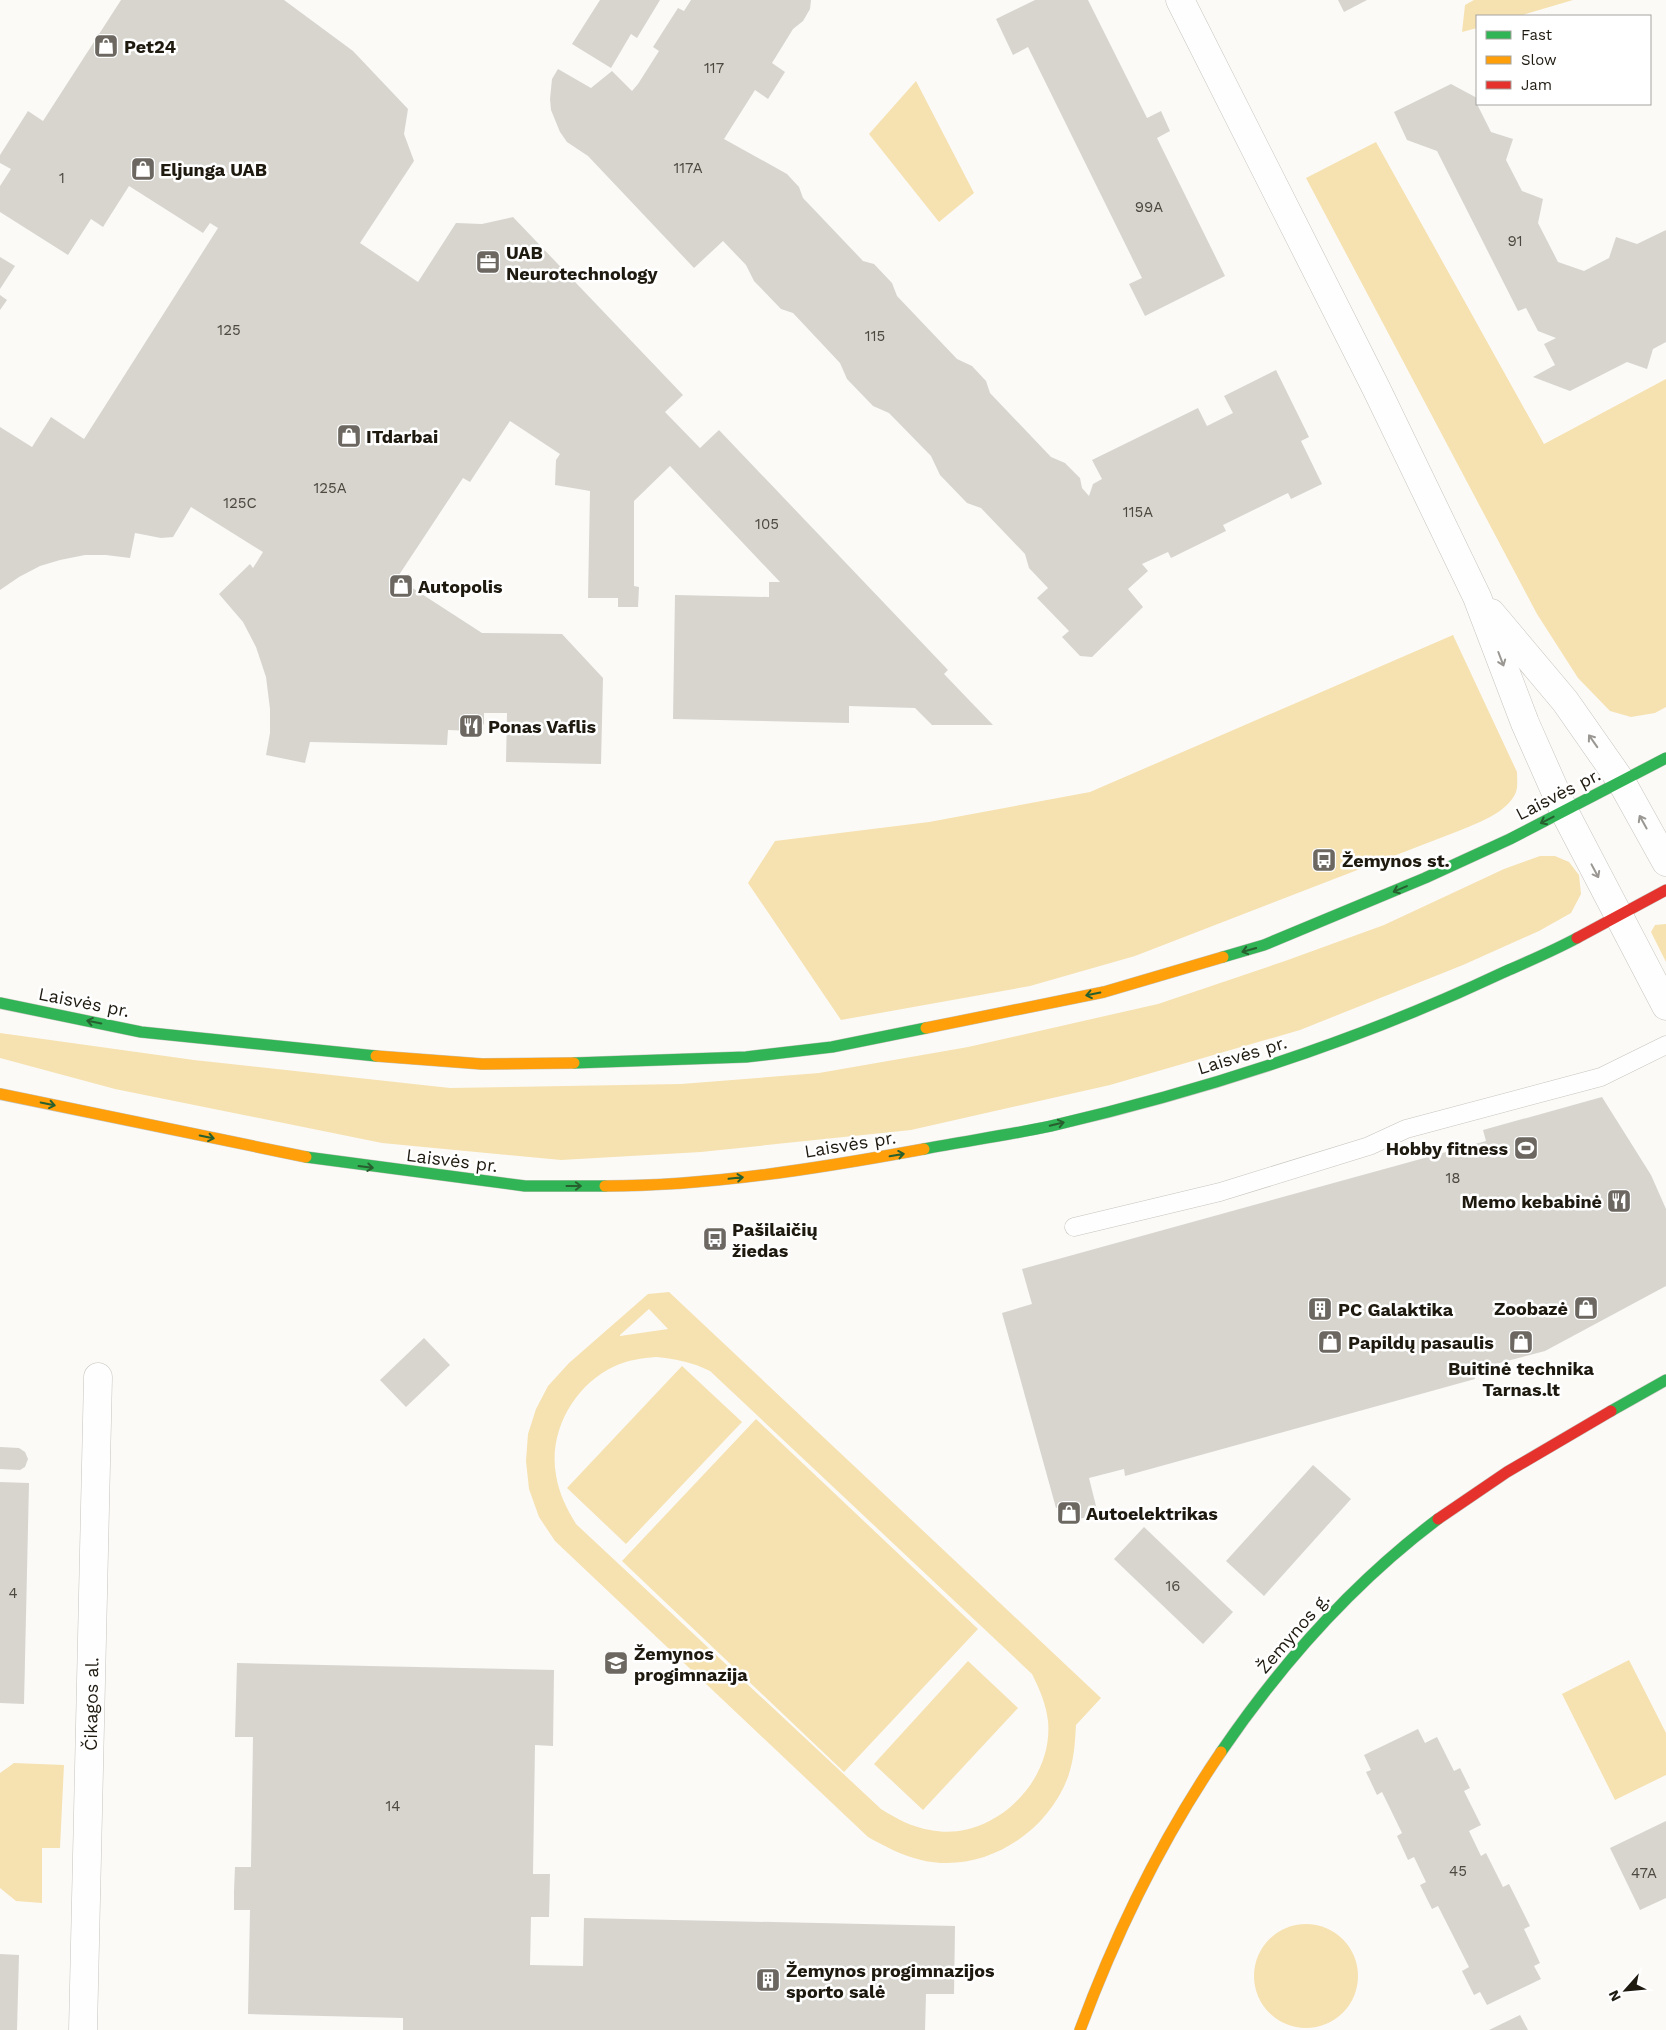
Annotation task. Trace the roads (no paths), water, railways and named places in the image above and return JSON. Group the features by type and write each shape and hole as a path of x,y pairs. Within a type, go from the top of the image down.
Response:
{"main road":[{"name":"Laisvės pr.","path":"0,1003 141,1032 335,1053 482,1064 616,1063 746,1056 832,1047 1104,992 1264,945 1425,878 1564,811 1666,758"},
{"name":"Laisvės pr.","path":"0,1094 324,1161 462,1179 525,1186 625,1186 732,1178 843,1164 1049,1126 1159,1099 1277,1063 1368,1030 1468,988 1566,943 1666,890"},
{"name":"Žemynos g.","path":"1080,2030 1121,1928 1162,1845 1211,1764 1257,1702 1308,1640 1355,1588 1416,1535 1492,1479 1666,1380"}],"street":[{"path":"1180,0 1376,388 1477,597 1525,723 1564,811 1666,1006"},
{"path":"1477,597 1565,701 1621,781 1666,862"},
{"name":"Čikagos al.","path":"83,2030 98,1377"}],"lane":[{"path":"1074,1227 1220,1192 1369,1146 1406,1129 1601,1077 1666,1045"}],"place":[{"name":"Pet24","path":"106,46"},
{"name":"Eljunga UAB","path":"143,169"},
{"name":"UAB Neurotechnology","path":"488,262"},
{"name":"ITdarbai","path":"349,436"},
{"name":"Autopolis","path":"401,586"},
{"name":"Ponas Vaflis","path":"471,726"},
{"name":"Žemynos st.","path":"1324,860"},
{"name":"Hobby fitness","path":"1526,1148"},
{"name":"Memo kebabinė","path":"1619,1201"},
{"name":"Pašilaičių žiedas","path":"715,1239"},
{"name":"Zoobazė","path":"1586,1308"},
{"name":"PC Galaktika","path":"1320,1309"},
{"name":"Papildų pasaulis","path":"1330,1342"},
{"name":"Buitinė technika Tarnas.lt","path":"1521,1342"},
{"name":"Autoelektrikas","path":"1069,1513"},
{"name":"Žemynos progimnazija","path":"616,1663"},
{"name":"Žemynos progimnazijos sporto salė","path":"768,1980"}]}
